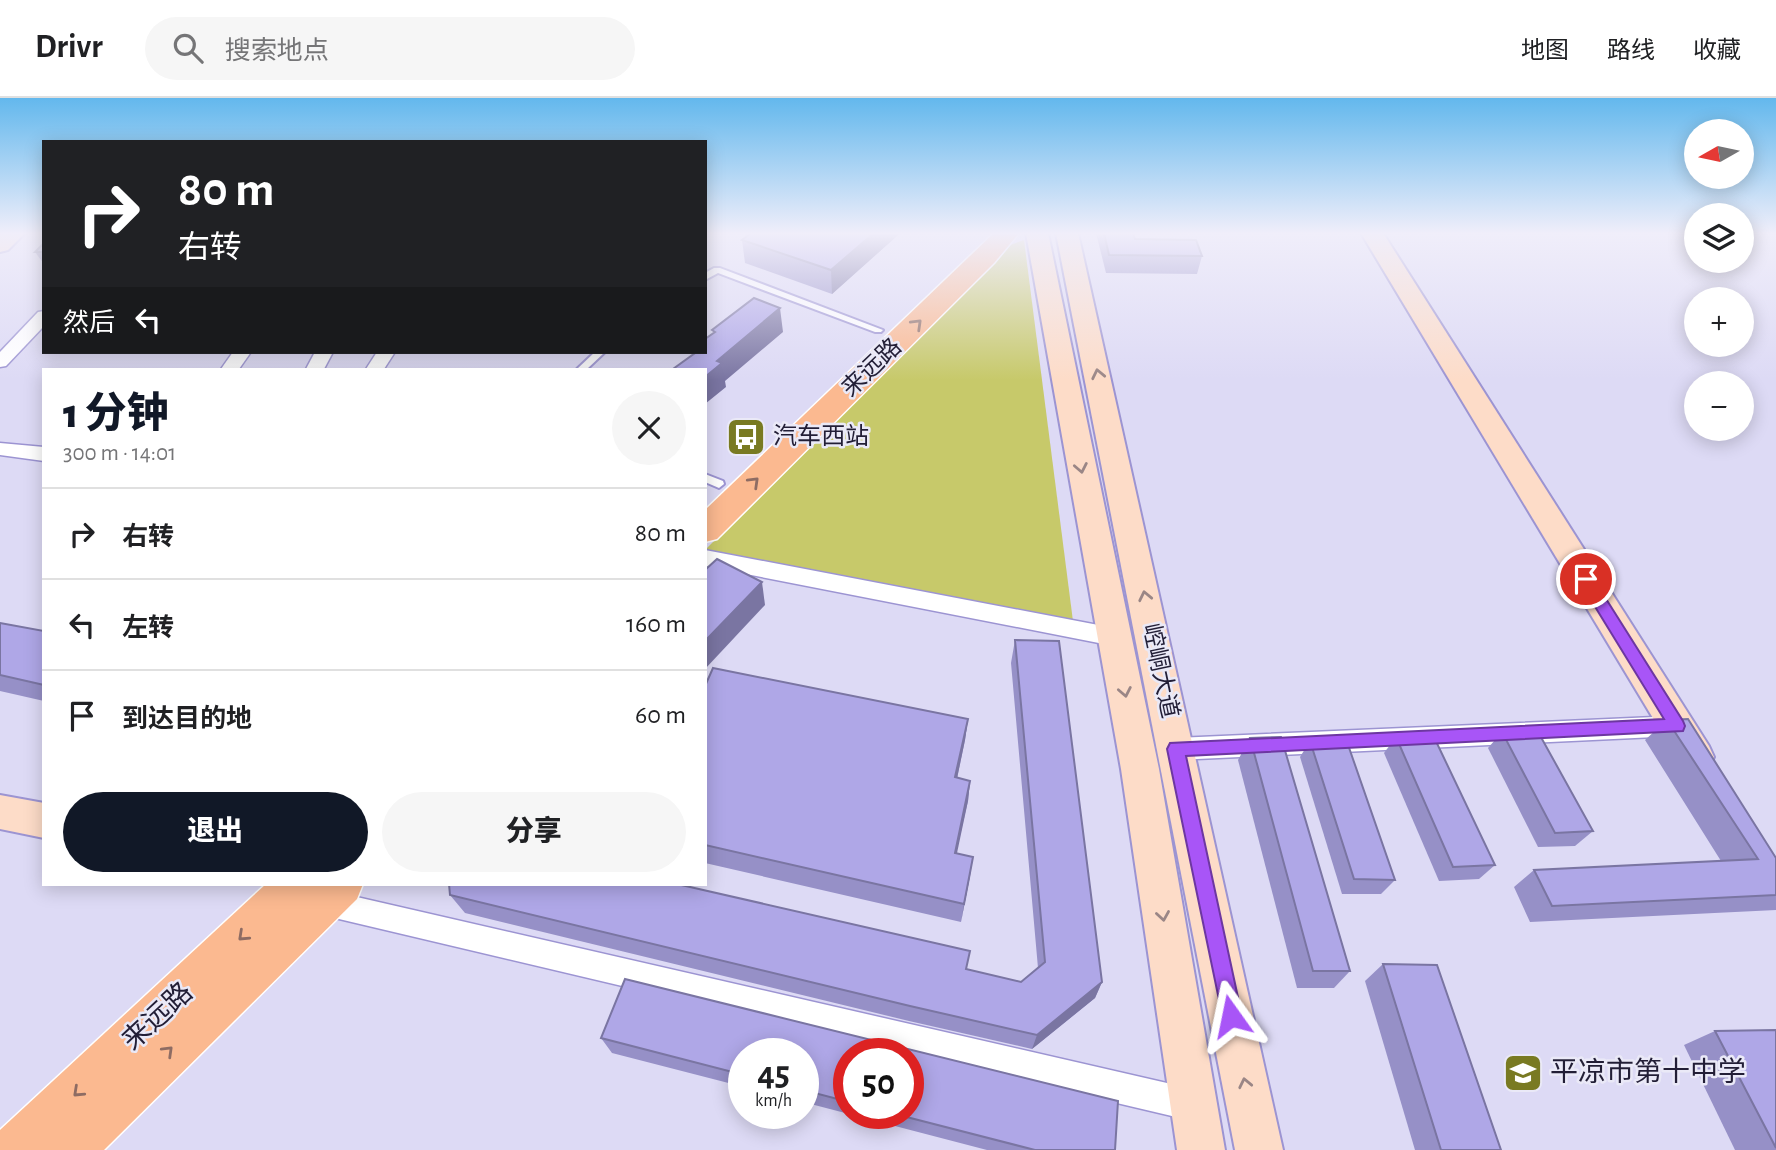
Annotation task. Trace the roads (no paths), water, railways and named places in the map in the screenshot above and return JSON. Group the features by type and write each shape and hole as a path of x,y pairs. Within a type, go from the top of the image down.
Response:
{"main road":[{"name":"来远路","path":"710,487 927,282"},
{"name":"来远路","path":"707,528 960,282"},
{"name":"崆峒大道","path":"1046,282 1140,768 1201,1150"},
{"name":"崆峒大道","path":"1078,282 1259,1150"},
{"path":"1402,282 1712,781"},
{"path":"0,812 42,821"},
{"name":"来远路","path":"16,1150 306,888"},
{"name":"来远路","path":"67,1150 306,888"}],"street":[{"path":"0,362 42,318"},
{"path":"0,449 42,454"},
{"path":"707,558 1114,637"},
{"path":"1176,749 1677,726"},
{"path":"306,888 1193,1105"}],"lane":[{"path":"749,282 878,330"},
{"path":"583,368 598,354"}],"place":[{"name":"汽车西站","path":"746,437"},
{"name":"平凉市第十中学","path":"1523,1073"}]}
